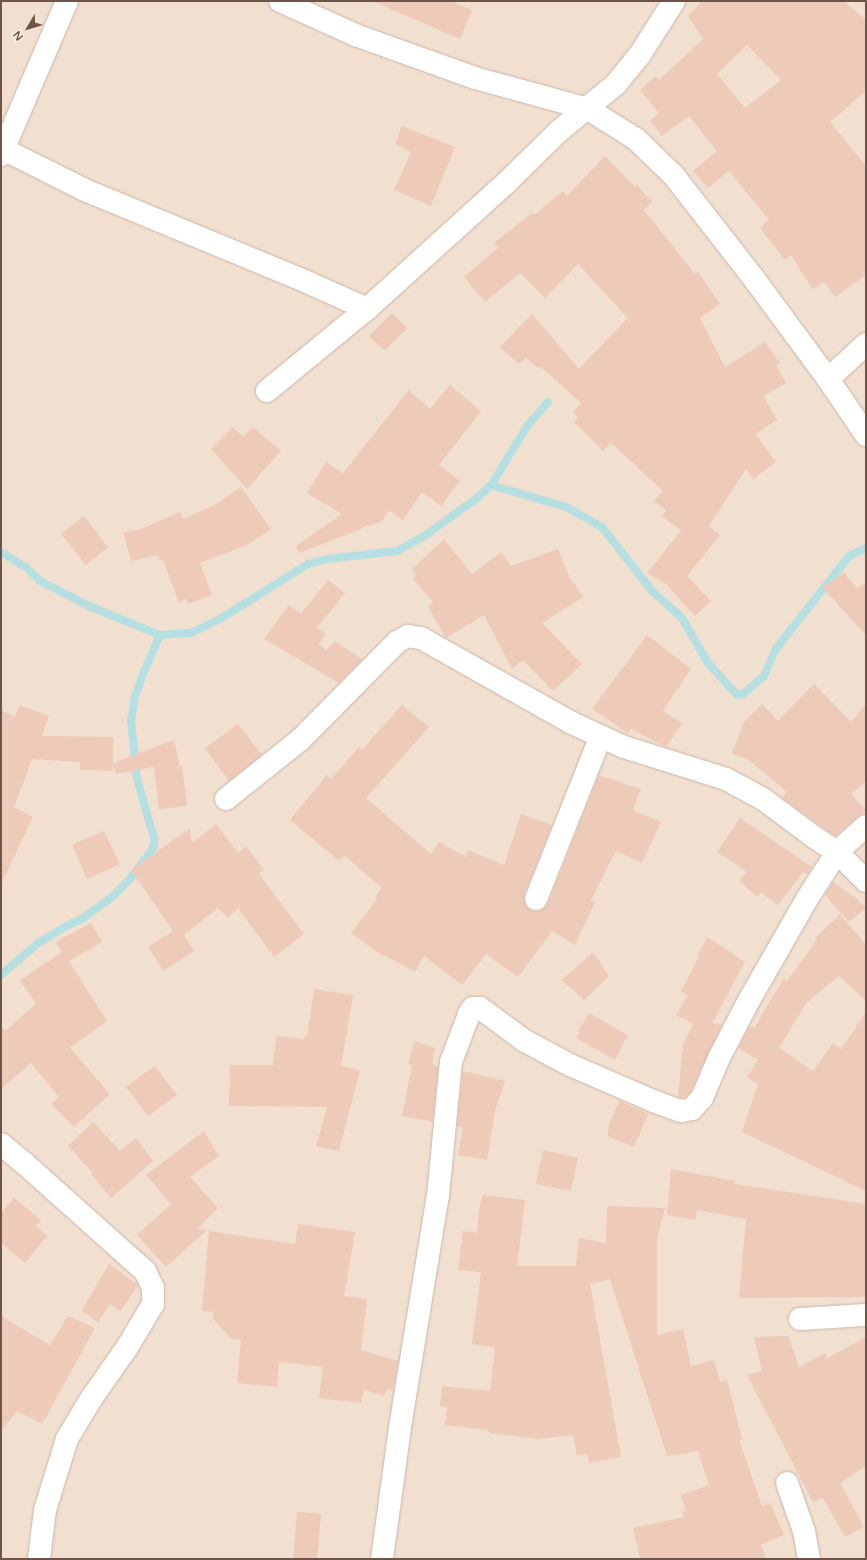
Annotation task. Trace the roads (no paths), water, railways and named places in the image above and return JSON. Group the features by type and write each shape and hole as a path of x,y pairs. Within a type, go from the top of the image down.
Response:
{"street":[{"path":"67,1 2,152 85,190 309,283 367,309"},
{"path":"280,1 358,36 475,78 588,109 636,139 674,176 755,280 828,379 866,435"},
{"path":"267,391 367,309 508,181 559,131 588,109 621,79 639,56 674,1"},
{"path":"828,379 866,344"},
{"path":"226,799 300,740 397,642 408,636 421,638 572,723 624,747 726,779 763,799 837,852 866,881"},
{"path":"536,900 601,736"},
{"path":"382,1559 400,1427 438,1196 451,1062 469,1014 473,1008 480,1008 525,1041 570,1065 660,1104 681,1111 692,1109 702,1098 719,1058 748,1002 807,898 837,852 866,826"},
{"path":"1,1144 24,1162 134,1260 145,1271 153,1288 153,1304 128,1346 91,1399 67,1439 45,1510 39,1559"},
{"path":"800,1319 866,1315"},
{"path":"787,1483 804,1531 809,1559"}],"waterway":[{"path":"1,552 27,568 40,581 91,607 160,635 191,633 220,619 308,564 327,559 397,551 426,535 476,499 491,485 528,425 548,402"},
{"path":"491,485 566,507 602,527 652,591 682,618 708,663 737,695 743,694 764,676 775,650 849,556 866,548"},
{"path":"1,975 38,943 83,918 113,896 130,879 153,848 154,838 137,779 131,721 135,697 160,635"}]}
